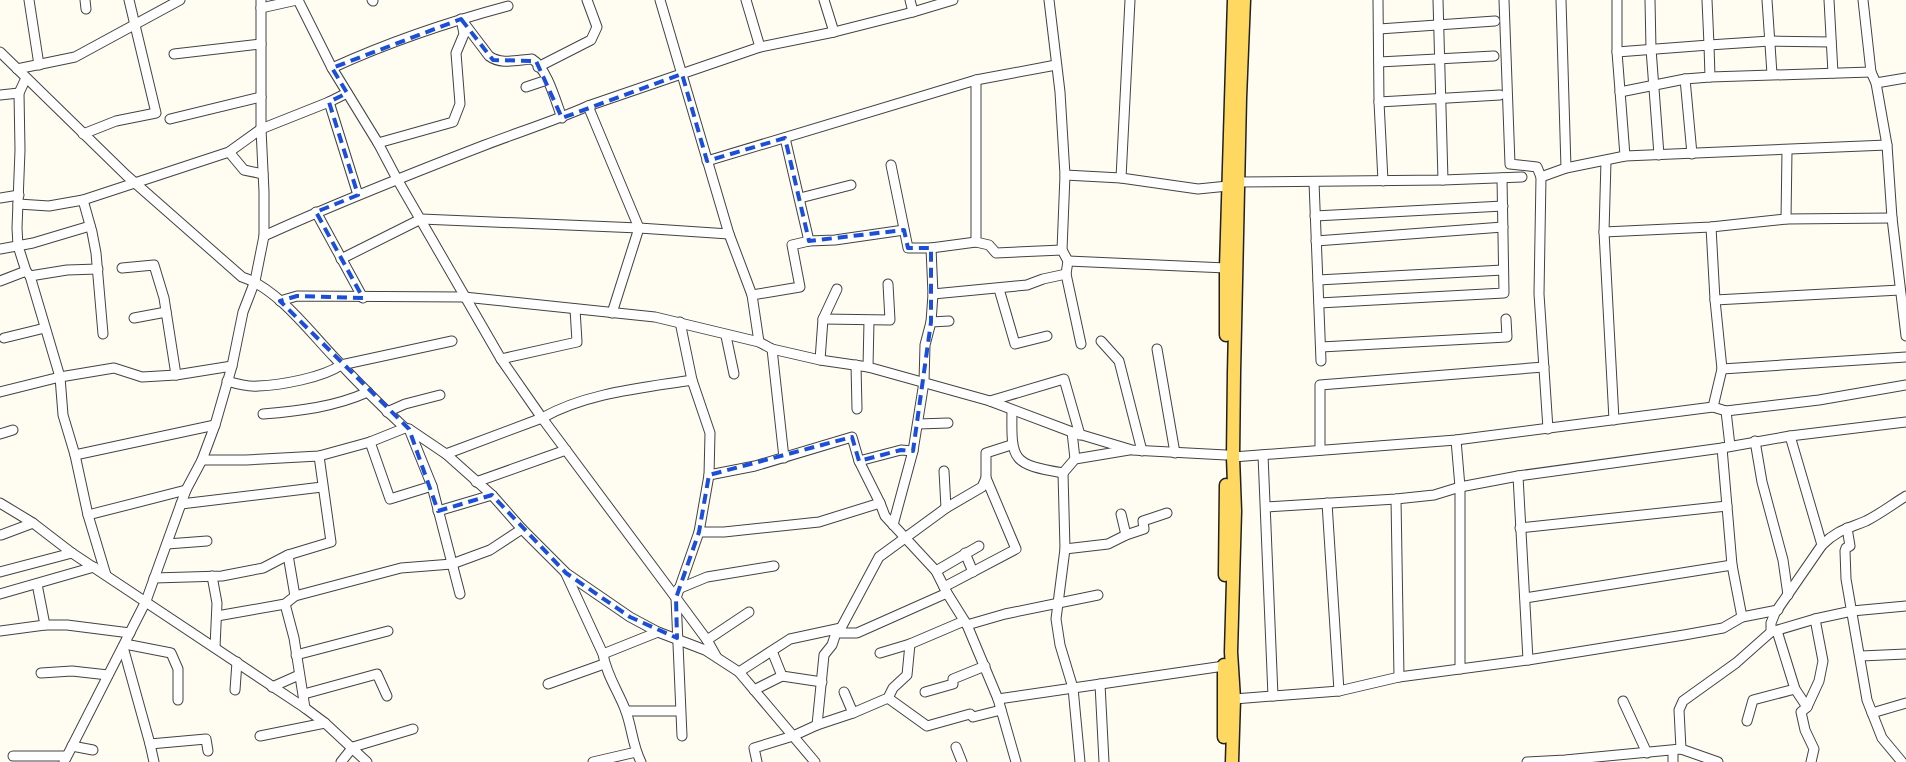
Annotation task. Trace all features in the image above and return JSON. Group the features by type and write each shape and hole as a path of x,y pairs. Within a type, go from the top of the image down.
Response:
{"main road":[{"path":"1224,762 1224,666 1230,456 1234,0"},
{"path":"1233,184 1244,0"},
{"path":"1232,245 1226,268 1230,456 1235,511 1231,652 1234,699 1232,762"}],"street":[{"path":"29,0 39,65"},
{"path":"82,134 116,121 156,113 130,0"},
{"path":"17,69 75,57 180,0"},
{"path":"13,756 65,759 146,601 186,490 202,460 215,425 232,366 243,312 255,281 264,236 261,129 261,4 298,0 332,68 378,143 501,359 542,418 677,594 717,659"},
{"path":"538,66 591,40 596,27 587,0"},
{"path":"660,0 729,234 752,295 759,342"},
{"path":"746,0 760,47"},
{"path":"824,0 834,32"},
{"path":"910,0 914,12"},
{"path":"264,236 316,212 511,135 562,118 588,106 760,47 834,32 953,0"},
{"path":"1049,0 1065,175 1062,250 1068,262 1066,274 1081,344"},
{"path":"1121,178 1130,0"},
{"path":"1378,0 1379,102 1383,181"},
{"path":"1438,0 1443,180"},
{"path":"1504,0 1510,164 1537,167 1541,177 1539,294 1548,429"},
{"path":"1561,0 1566,168"},
{"path":"1617,0 1617,52 1625,156"},
{"path":"1650,0 1651,49 1659,155"},
{"path":"1707,0 1710,77"},
{"path":"1767,0 1772,74"},
{"path":"1829,0 1833,73"},
{"path":"1862,0 1871,72 1876,83 1888,145 1892,218 1906,336"},
{"path":"332,68 373,50 461,19 508,6"},
{"path":"461,19 493,60 499,62 532,59 536,61 547,80 562,118"},
{"path":"378,143 453,122 460,104 456,53 464,34 461,19"},
{"path":"1379,29 1495,22"},
{"path":"1617,52 1770,41 1831,42"},
{"path":"174,54 261,44"},
{"path":"0,52 82,134 136,183 242,277 255,281 280,301 387,412 407,429 446,454 492,495 522,529 566,573 630,617 658,632 705,650 739,672 815,762"},
{"path":"1379,62 1494,56"},
{"path":"707,161 976,80 1056,64"},
{"path":"1620,92 1685,79 1710,77 1871,72"},
{"path":"26,78 19,93 18,246 60,377 63,415 75,455 88,515 106,575"},
{"path":"1876,83 1906,78"},
{"path":"1685,79 1692,154"},
{"path":"526,87 547,80"},
{"path":"976,80 976,242"},
{"path":"0,198 49,206 82,200 228,152 261,129 329,102 347,92"},
{"path":"0,95 19,93"},
{"path":"1379,102 1500,95"},
{"path":"170,119 261,97"},
{"path":"329,102 358,195"},
{"path":"588,106 639,228 612,313"},
{"path":"785,138 809,241"},
{"path":"1541,177 1566,168 1625,156 1888,145"},
{"path":"1786,219 1787,150"},
{"path":"228,152 244,170 263,174"},
{"path":"1606,161 1604,232 1614,420"},
{"path":"890,165 908,248 931,248 976,242 989,244 996,253 1062,250"},
{"path":"1065,175 1121,178 1198,189 1233,184 1522,178"},
{"path":"1319,303 1504,293 1502,178"},
{"path":"1314,182 1321,361"},
{"path":"800,198 851,185"},
{"path":"82,200 90,226 98,269 103,334"},
{"path":"1314,216 1503,206"},
{"path":"316,212 363,298"},
{"path":"1604,232 1711,227 1786,219 1892,218"},
{"path":"341,259 421,219 639,228 729,234"},
{"path":"0,249 18,246 90,226"},
{"path":"1316,241 1504,227"},
{"path":"1711,227 1715,300 1722,369 1712,407"},
{"path":"752,295 800,288 792,245 809,241 835,240 904,230"},
{"path":"893,525 913,451 924,382 925,345 931,322 933,294 931,248"},
{"path":"1068,262 1226,268"},
{"path":"122,268 154,265 164,298 176,374"},
{"path":"0,281 28,274 98,269"},
{"path":"1318,280 1503,270"},
{"path":"933,294 1027,285 1043,278 1066,274"},
{"path":"823,319 890,320 888,284"},
{"path":"820,360 823,319 837,289"},
{"path":"998,289 1015,344 1046,336"},
{"path":"1715,300 1900,290"},
{"path":"280,301 297,296 363,298 464,297 655,317 680,322 726,336 759,342 772,349 820,360 856,364 924,382 990,401 1076,434 1137,450 1230,456 1456,440 1712,407 1726,411 1819,400 1906,384"},
{"path":"501,359 578,342 575,309"},
{"path":"134,318 166,312"},
{"path":"1321,347 1507,337 1506,319"},
{"path":"868,367 869,321"},
{"path":"931,322 949,321"},
{"path":"680,322 692,380 710,433 709,475 699,532 677,594 677,638 682,736"},
{"path":"4,338 45,328"},
{"path":"726,336 734,374"},
{"path":"227,381 257,386 316,376 341,365 452,340"},
{"path":"1101,341 1119,361 1137,450"},
{"path":"772,349 784,458"},
{"path":"1157,349 1175,453"},
{"path":"1722,369 1906,357"},
{"path":"856,364 857,408"},
{"path":"0,392 60,377 114,368 142,377 232,366"},
{"path":"1320,450 1320,385 1544,367"},
{"path":"990,401 1064,379 1076,434 1075,459 1063,473 1065,549 1056,619 1060,645 1072,688 1080,762"},
{"path":"446,454 587,400 634,389 692,380"},
{"path":"263,414 323,407 349,400 368,392"},
{"path":"387,412 405,404 440,395"},
{"path":"1012,411 1011,445 1023,463 1031,467 1063,473"},
{"path":"1726,411 1727,506 1732,565 1742,617"},
{"path":"1266,507 1434,495 1460,487 1518,476 1726,447 1790,436 1906,422"},
{"path":"918,424 948,423"},
{"path":"75,455 215,425"},
{"path":"202,460 246,460 319,456 370,442 407,429"},
{"path":"407,429 432,486 460,594"},
{"path":"0,434 13,430"},
{"path":"1790,436 1822,546"},
{"path":"709,475 784,458 852,437 859,461 885,516 936,571 966,623 998,699 1016,762"},
{"path":"1456,440 1460,487 1460,669"},
{"path":"1755,441 1762,482 1783,560 1788,595"},
{"path":"370,442 390,499 432,486"},
{"path":"739,672 790,640 839,630 857,633 946,590 973,572 1016,549 986,478 986,453 1011,445"},
{"path":"476,482 566,450"},
{"path":"859,461 901,450 913,451"},
{"path":"1075,459 1137,450"},
{"path":"1263,455 1274,696"},
{"path":"154,578 222,576 263,568 288,555 331,542 319,456"},
{"path":"944,471 946,508"},
{"path":"1518,476 1528,660"},
{"path":"817,725 824,656 832,646 879,557 946,508 982,487 986,478"},
{"path":"181,504 322,486"},
{"path":"88,515 186,490"},
{"path":"438,511 492,495"},
{"path":"1807,707 1796,689 1771,623 1788,595 1829,538 1847,528 1866,521 1906,496"},
{"path":"1396,499 1399,677"},
{"path":"0,503 33,523 72,553 325,722 367,762"},
{"path":"699,532 724,532 819,522 880,503"},
{"path":"1327,503 1339,690"},
{"path":"1520,528 1727,506"},
{"path":"1065,549 1108,544 1144,529 1143,520 1167,513"},
{"path":"1121,514 1126,535"},
{"path":"1,535 33,523"},
{"path":"1847,528 1850,546 1845,551 1846,578 1861,656 1867,700 1882,738 1902,762"},
{"path":"217,616 285,604 294,596 401,568 452,564 490,550 522,529"},
{"path":"167,544 207,541"},
{"path":"936,571 979,546"},
{"path":"0,572 72,553"},
{"path":"965,553 973,572"},
{"path":"288,555 294,596"},
{"path":"1525,598 1732,565"},
{"path":"677,594 707,577 774,566"},
{"path":"0,594 94,567"},
{"path":"566,573 626,711 636,752 641,762"},
{"path":"212,576 217,616 215,647"},
{"path":"37,584 45,625"},
{"path":"880,653 966,623 1098,595"},
{"path":"285,604 304,694 305,708"},
{"path":"1673,762 1677,750 1679,710 1683,701 1774,632 1815,619 1852,611 1906,606"},
{"path":"1234,699 1339,690 1399,677 1528,660 1723,628 1742,617 1778,610"},
{"path":"707,640 749,612"},
{"path":"1810,762 1814,749 1805,730 1801,712 1807,707 1819,682 1823,661 1815,619"},
{"path":"0,631 45,625 67,625 130,633"},
{"path":"296,655 388,631"},
{"path":"548,684 658,632"},
{"path":"757,762 754,748 793,736 888,698 893,688 907,675 910,644"},
{"path":"124,645 171,653 178,669 178,700"},
{"path":"124,645 154,762"},
{"path":"772,651 782,676"},
{"path":"1861,656 1906,654"},
{"path":"235,690 237,662"},
{"path":"925,692 953,684 953,679 985,666"},
{"path":"998,699 1224,666"},
{"path":"41,673 72,671 108,675"},
{"path":"304,694 378,674 387,696"},
{"path":"272,687 300,675"},
{"path":"754,690 782,676 822,682"},
{"path":"1100,684 1104,762"},
{"path":"1746,721 1753,700 1796,689"},
{"path":"844,692 853,713"},
{"path":"888,698 927,726 970,714 973,718 1001,710"},
{"path":"1623,701 1647,753"},
{"path":"1872,713 1906,703"},
{"path":"626,711 680,711"},
{"path":"260,736 325,722"},
{"path":"341,762 353,747 414,729"},
{"path":"150,744 206,739 208,751"},
{"path":"72,746 93,750"},
{"path":"956,747 962,762"},
{"path":"1527,762 1565,761 1677,750 1718,762"},
{"path":"593,762 636,752"}],"highlighted area":[{"path":"461,19 493,60 536,61 562,118 682,74 707,161 785,138 809,241 904,230 908,248 931,248 931,322 913,451 901,450 859,461 852,437 709,475 699,532 676,598 677,638 630,617 566,573 492,495 438,511 409,429 280,301 297,296 363,298 316,212 358,195 329,102 347,93 332,68"}]}
